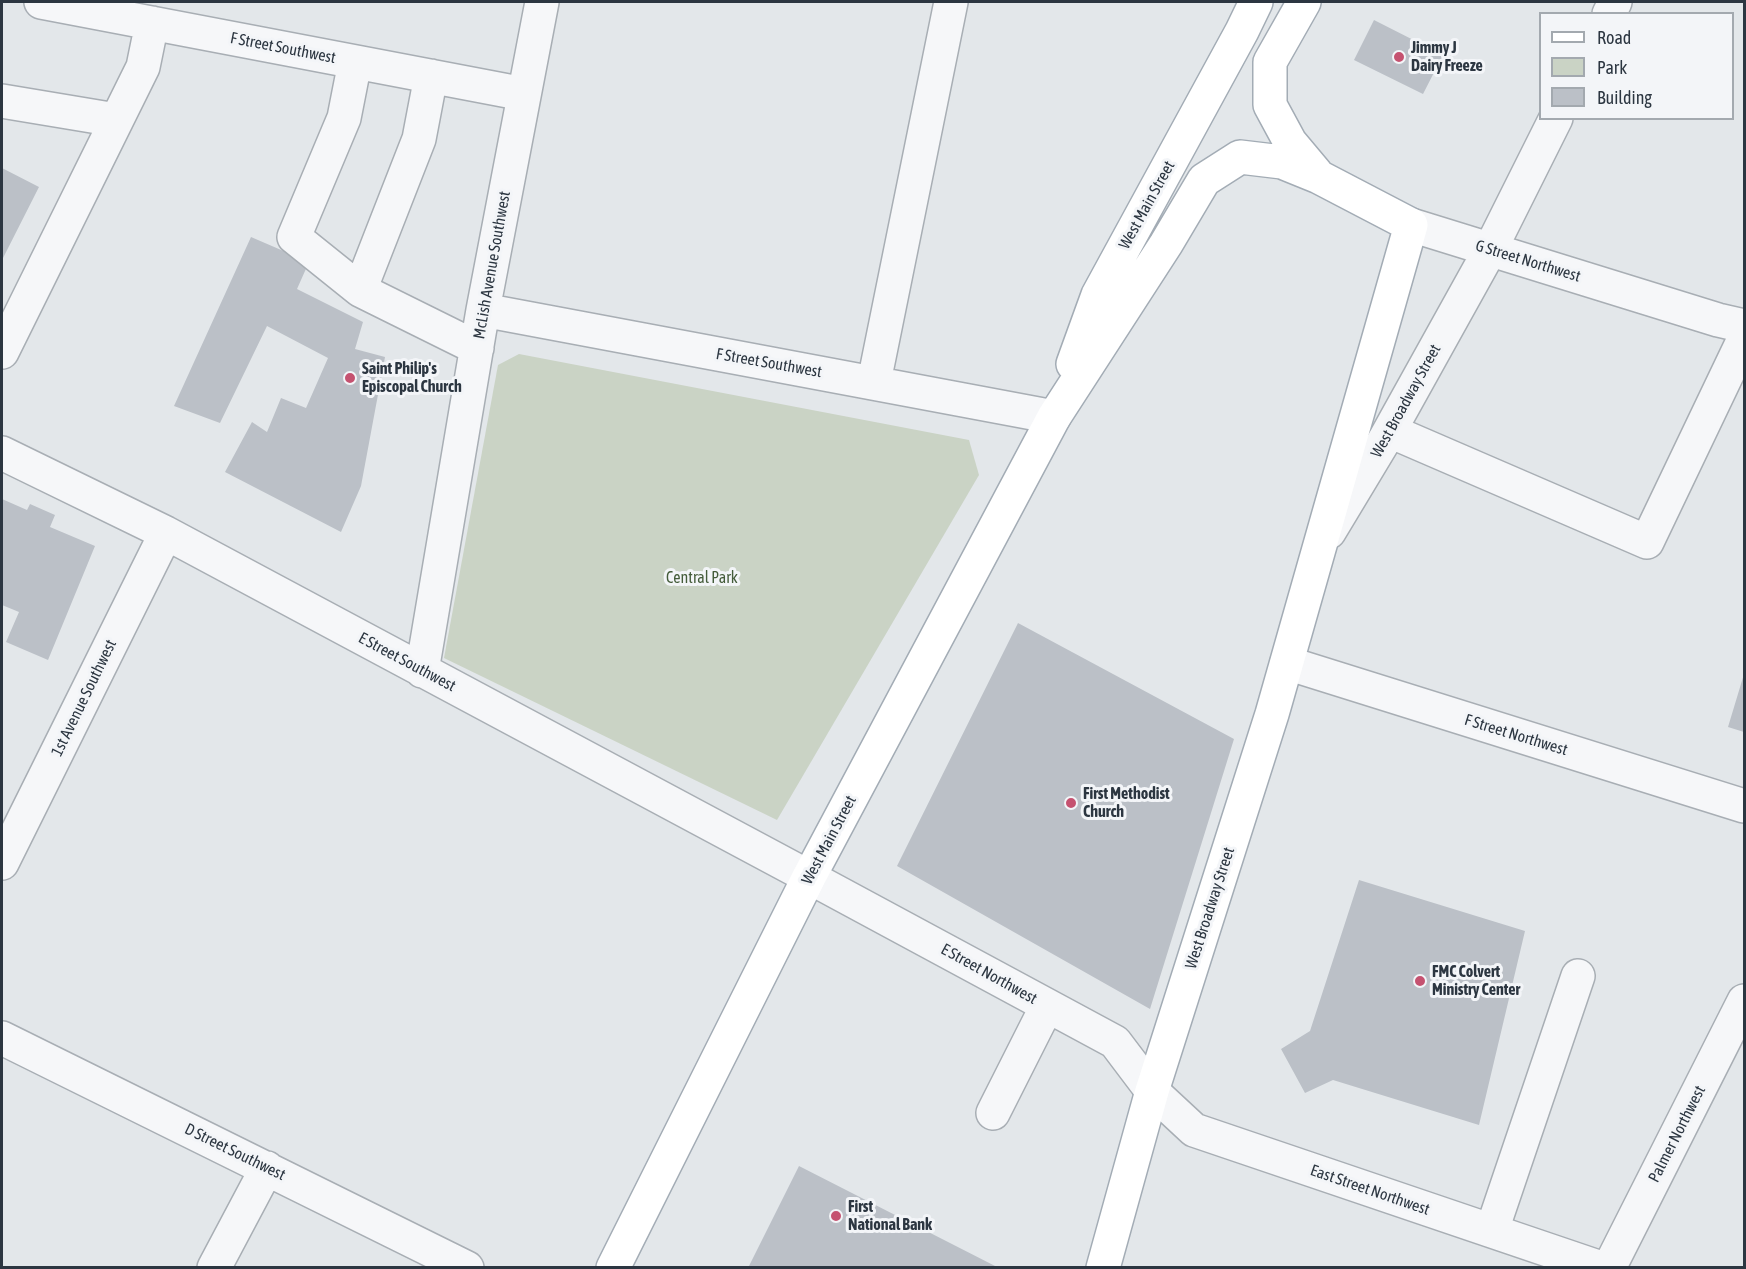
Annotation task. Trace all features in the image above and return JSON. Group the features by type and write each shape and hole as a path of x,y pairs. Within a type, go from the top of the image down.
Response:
{"main road":[{"name":"West Main Street","path":"1054,417 1098,295 1256,2"},
{"path":"1304,2 1270,62 1270,105 1290,142 1319,177"},
{"name":"West Main Street","path":"613,1268 809,877 1054,417 1166,244 1204,180 1240,157 1282,162 1319,177"},
{"name":"G Street Northwest","path":"1319,177 1411,225"},
{"name":"West Broadway Street","path":"1103,1268 1152,1091 1287,663 1411,225"}],"street":[{"name":"F Street Southwest","path":"41,2 524,94"},
{"name":"McLish Avenue Southwest","path":"422,671 483,310 542,2"},
{"path":"873,382 951,2"},
{"path":"2,352 143,68 152,23"},
{"path":"355,62 344,118 294,237 360,290 477,348"},
{"path":"360,290 418,138 431,76"},
{"path":"2,101 117,120"},
{"name":"West Broadway Street","path":"1318,550 1390,431 1490,250 1555,120"},
{"name":"G Street Northwest","path":"1411,225 1718,320 1744,326"},
{"name":"F Street Southwest","path":"483,310 1054,417"},
{"path":"1390,431 1647,542 1744,339"},
{"name":"E Street Southwest","path":"2,453 166,533 809,877"},
{"name":"1st Avenue Southwest","path":"2,863 166,533"},
{"name":"F Street Northwest","path":"1287,663 1744,806"},
{"name":"E Street Northwest","path":"809,877 1115,1042 1152,1091"},
{"path":"1492,1230 1578,976"},
{"name":"Palmer Northwest","path":"1609,1268 1744,1001"},
{"path":"993,1113 1047,1006"},
{"name":"D Street Southwest","path":"2,1038 467,1268"},
{"name":"East Street Northwest","path":"1152,1091 1194,1130 1492,1230 1521,1255 1601,1268"},
{"path":"214,1268 267,1168"}],"green space":[{"name":"Central Park","path":"519,354 969,440 979,475 777,820 444,658 498,365"}],"building":[{"name":"Jimmy J Dairy Freeze","path":"1374,20 1443,55 1423,94 1354,60"},
{"path":"2,168 39,187 2,260"},
{"name":"Saint Philip's Episcopal Church","path":"251,237 309,262 297,289 363,322 355,349 385,357 361,486 341,532 225,472 252,422 267,432 281,398 306,408 328,358 267,326 220,423 174,406"},
{"path":"2,499 27,510 30,504 55,515 50,527 95,546 48,660 6,642 19,612 2,605"},
{"name":"First Methodist Church","path":"1018,623 1234,739 1150,1009 897,866"},
{"path":"1744,674 1744,732 1728,727"},
{"name":"FMC Colvert Ministry Center","path":"1359,880 1525,931 1479,1125 1333,1080 1305,1093 1281,1049 1310,1031"},
{"name":"First National Bank","path":"799,1166 999,1268 748,1268"}],"place":[{"name":"Jimmy J Dairy Freeze","path":"1399,57"},
{"name":"Saint Philip's Episcopal Church","path":"350,378"},
{"name":"First Methodist Church","path":"1071,803"},
{"name":"FMC Colvert Ministry Center","path":"1420,981"},
{"name":"First National Bank","path":"836,1216"}]}
